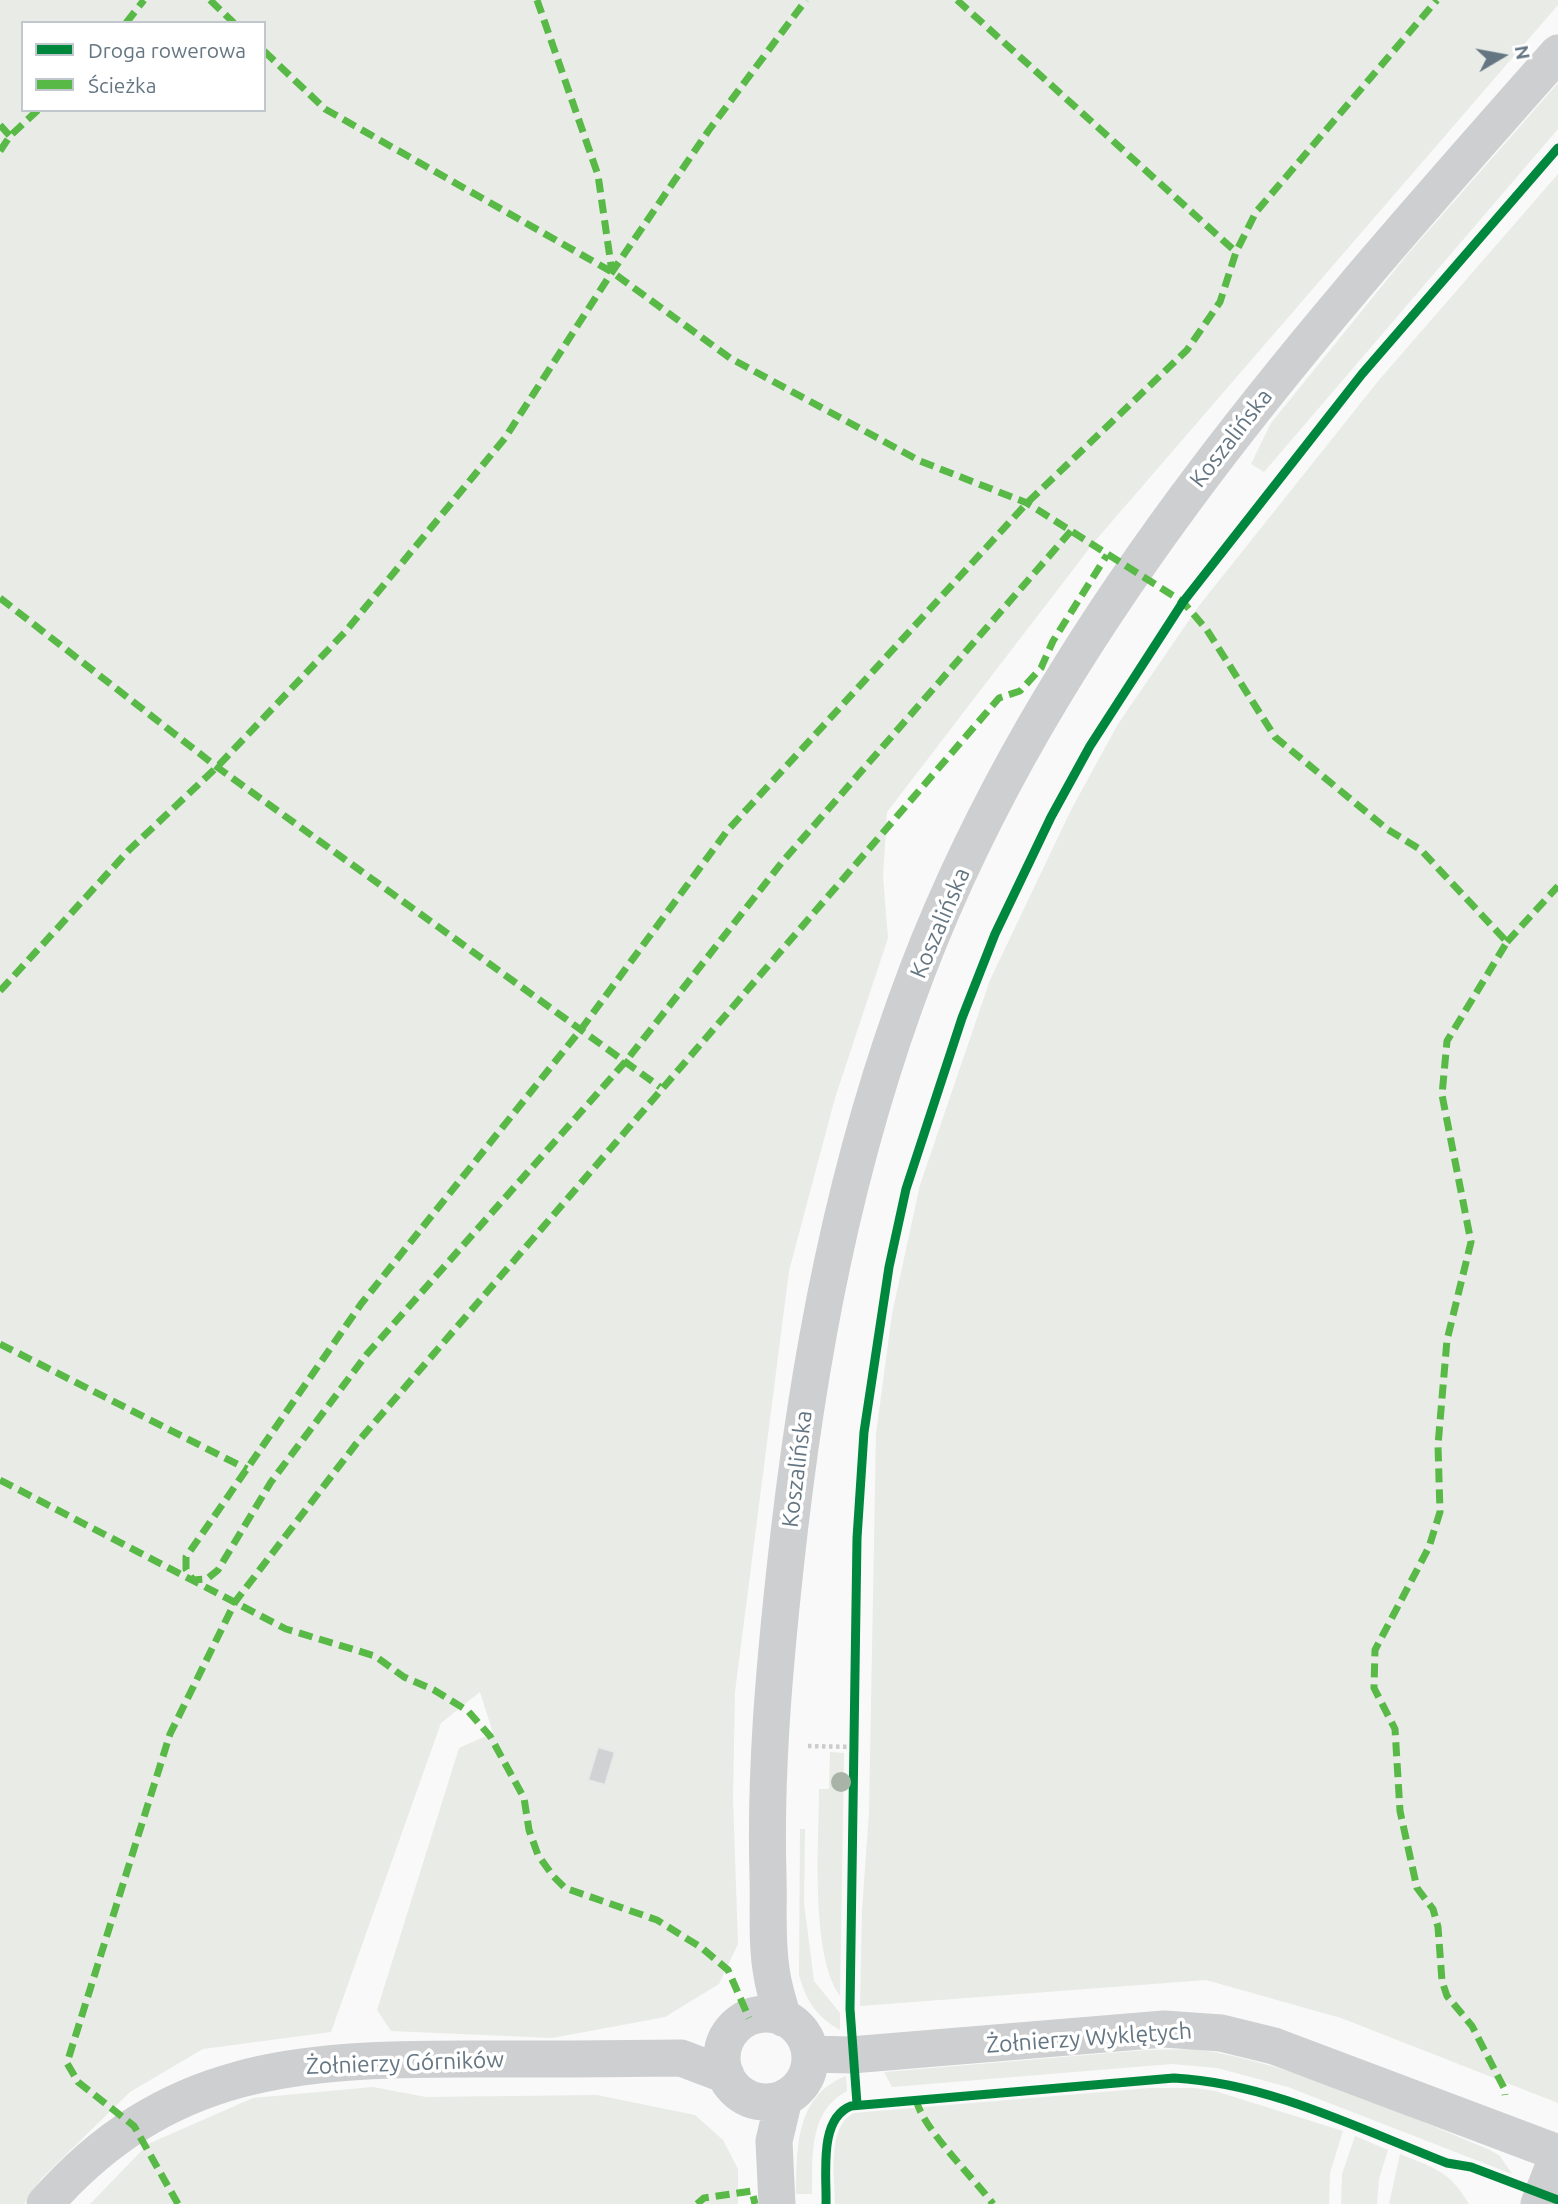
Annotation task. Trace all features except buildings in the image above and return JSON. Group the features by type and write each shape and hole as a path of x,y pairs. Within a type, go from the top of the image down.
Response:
{"street":[{"name":"Koszalińska","path":"772,2016 766,1814 778,1640 807,1393 826,1284 848,1192 889,1051 919,967 952,891 1037,724 1093,634 1188,493 1372,264 1558,53"},
{"path":"772,2016 800,2031 810,2053 804,2081 772,2100 739,2094 726,2058 740,2022 772,2016"},
{"name":"Żołnierzy Wyklętych","path":"810,2053 852,2055 1164,2029 1221,2033 1274,2046 1558,2154"},
{"name":"Żołnierzy Górników","path":"45,2204 86,2161 160,2110 197,2094 279,2069 364,2059 726,2058"},
{"path":"772,2100 777,2204"},
{"path":"1539,2204 1558,2154"}],"path":[{"path":"807,1746 853,1747"}],"shaded area":[{"path":"0,0 1558,0 1558,5 1095,541 887,812 883,876 888,938 835,1098 789,1271 735,1692 733,1798 738,1944 719,1984 665,2017 552,2038 391,2031 377,2010 459,1748 493,1733 480,1692 441,1723 331,2032 203,2049 130,2092 42,2178 24,2204 0,2204"},
{"path":"1558,83 1558,129 1264,472 1251,464 1271,423 1407,255"},
{"path":"1558,174 1558,2103 1341,2018 1206,1980 860,2006 862,1911 869,1812 876,1434 892,1314 920,1185 990,980 1071,810 1118,724 1198,607 1379,380"},
{"path":"830,1752 844,1753 840,1996 830,1977 824,1953 818,1897 819,1789 829,1789"},
{"path":"800,1829 805,1829 804,1903 814,1981 840,2013 840,2030 825,2020 814,2007 805,1993 799,1975"},
{"path":"1196,2049 1272,2066 1382,2105 1490,2150 1500,2156 1512,2174 1288,2087 1217,2068 1172,2064 892,2087 884,2072 1147,2050"},
{"path":"846,2076 847,2091 825,2111 815,2136 812,2194 796,2194 799,2142 808,2110 817,2096 829,2085"},
{"path":"373,2087 426,2097 597,2095 695,2115 723,2140 738,2169 738,2204 90,2204 148,2144 253,2098"},
{"path":"1150,2088 1215,2091 1343,2131 1330,2173 1329,2204 835,2204 836,2141 839,2129 854,2113"},
{"path":"1355,2136 1388,2150 1379,2179 1377,2204 1341,2204 1342,2174"},
{"path":"1400,2154 1432,2167 1448,2177 1469,2204 1389,2204"}],"marked path":[{"path":"128,21 144,0"},
{"path":"210,0 232,21"},
{"path":"537,0 598,175 612,272"},
{"path":"0,991 129,850 217,767 345,632 505,438 612,272 709,130 806,0"},
{"path":"957,0 1236,252"},
{"path":"1071,531 783,861 626,1061 367,1354 271,1482 218,1570 207,1579 193,1580 186,1569 186,1557 361,1304 582,1028 727,831 1027,503 1187,350 1220,302 1236,252 1256,212 1437,0"},
{"path":"266,53 325,109 612,272 730,358 920,461 1027,503 1183,602 1207,630 1275,737 1387,829 1421,850 1507,942 1447,1041 1442,1095 1471,1242 1447,1340 1438,1445 1440,1512 1429,1547 1375,1650 1374,1688 1395,1729 1400,1811 1417,1888 1433,1909 1438,1927 1442,1981 1447,1996 1472,2026 1504,2088 1505,2095"},
{"path":"0,151 10,136 36,112"},
{"path":"0,125 10,136"},
{"path":"178,2204 134,2126 78,2082 67,2063 170,1734 235,1602 356,1444 999,698 1020,691 1041,668 1053,641 1107,555"},
{"path":"0,598 217,767 660,1087"},
{"path":"1507,942 1558,886"},
{"path":"0,1344 247,1469"},
{"path":"0,1480 286,1629 375,1656 404,1677 434,1690 468,1711 490,1736 524,1798 529,1830 538,1855 553,1876 565,1888 657,1920 702,1948 728,1970 749,2018"},
{"path":"916,2099 927,2124 993,2204"},
{"path":"697,2204 704,2198 752,2191 755,2204"}],"cycle path":[{"path":"857,2104 850,2009 857,1538 864,1432 889,1267 906,1189 962,1018 995,934 1051,817 1090,746 1183,602 1362,374 1558,148"},
{"path":"826,2204 826,2149 829,2135 840,2113 851,2106 1174,2078 1209,2082 1279,2098 1347,2122 1447,2163 1471,2167 1558,2200"}]}
